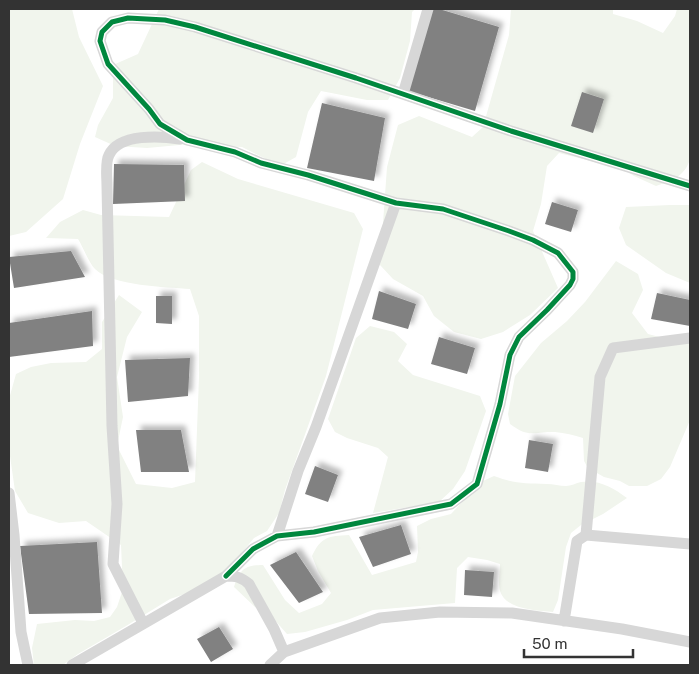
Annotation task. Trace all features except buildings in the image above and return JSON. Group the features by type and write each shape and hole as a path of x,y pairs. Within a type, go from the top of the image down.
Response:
{"street":[{"path":"403,94 428,9"},
{"path":"187,140 160,124 149,109 108,64 100,41 102,32 112,22 128,18 165,20 195,27 511,131 690,186"},
{"path":"72,665 226,576 253,549 276,536 314,532 451,504 476,484 500,404 510,354 519,337 556,301 573,278 573,272 558,253 533,240 443,209 396,203 308,175 261,163 235,152 187,140 155,135 119,142 109,155 107,186 112,426 117,504 113,564 143,623"},
{"path":"276,536 298,470 396,203"},
{"path":"586,535 600,377 613,348 690,338"},
{"path":"9,494 21,632 28,665"},
{"path":"564,621 577,541 586,535 690,544"},
{"path":"226,576 236,576 249,584 274,629 284,652"},
{"path":"270,665 284,652 380,618 440,612 512,613 622,629 690,642"}],"shaded area":[{"path":"9,9 72,9 79,37 103,86 80,144 63,199 26,232 9,236"},
{"path":"159,9 415,9 412,12 410,41 400,78 388,100 367,100 321,91 308,112 296,157 280,166 242,147 190,144 147,148 115,146 95,137 98,125 113,98 113,65 138,54"},
{"path":"511,9 613,9 613,14 637,21 663,33 675,16 677,9 690,9 690,159 681,174 656,186 623,169 559,153 547,166 541,204 533,231 558,288 530,315 503,332 481,339 454,332 434,316 423,296 393,279 380,265 387,167 398,125 419,116 472,137 483,127 509,35"},
{"path":"202,162 238,179 354,213 363,229 326,376 285,490 279,513 267,531 254,538 225,573 194,591 170,599 63,665 34,665 32,648 37,624 75,620 94,621 110,617 117,607 123,589 121,545 86,521 59,523 28,513 15,491 9,449 9,399 16,374 31,367 51,363 86,362 102,349 102,322 119,295 142,312 127,337 117,377 123,417 117,446 136,484 172,488 195,482 199,377 199,316 190,289 140,285 114,279 103,275 95,269 78,239 46,238 60,222 83,210 101,215 169,217 191,170"},
{"path":"690,205 690,283 666,273 626,245 619,228 626,207"},
{"path":"616,261 638,274 643,290 632,313 648,334 675,341 690,340 690,420 670,467 661,479 647,486 629,486 620,481 604,477 588,468 584,461 583,438 555,432 527,433 510,424 508,414 515,376 541,343 567,321 585,302"},
{"path":"370,326 394,332 407,344 398,361 413,375 480,396 486,411 465,471 453,489 439,502 373,513 388,457 378,448 335,432 328,419 356,338"},
{"path":"494,476 520,483 564,486 587,481 594,482 611,488 627,498 571,533 566,547 558,600 553,612 523,608 509,602 500,591 500,564 468,557 457,568 455,603 373,610 347,620 305,632 287,634 272,617 255,607 234,587 238,576 247,567 263,565 285,600 299,613 322,604 331,593 318,571 312,556 322,541 330,537 349,535 372,575 416,562 418,552 417,526 431,519 451,514 474,485"}],"cycle path":[{"path":"226,576 253,549 277,536 314,532 451,504 477,484 500,404 510,355 519,337 570,285 573,279 573,272 558,253 533,240 509,231 443,209 396,203 308,175 261,163 235,152 187,140 160,124 149,109 108,64 100,41 102,32 112,22 128,18 165,20 195,27 356,78 511,131 690,186"}]}
